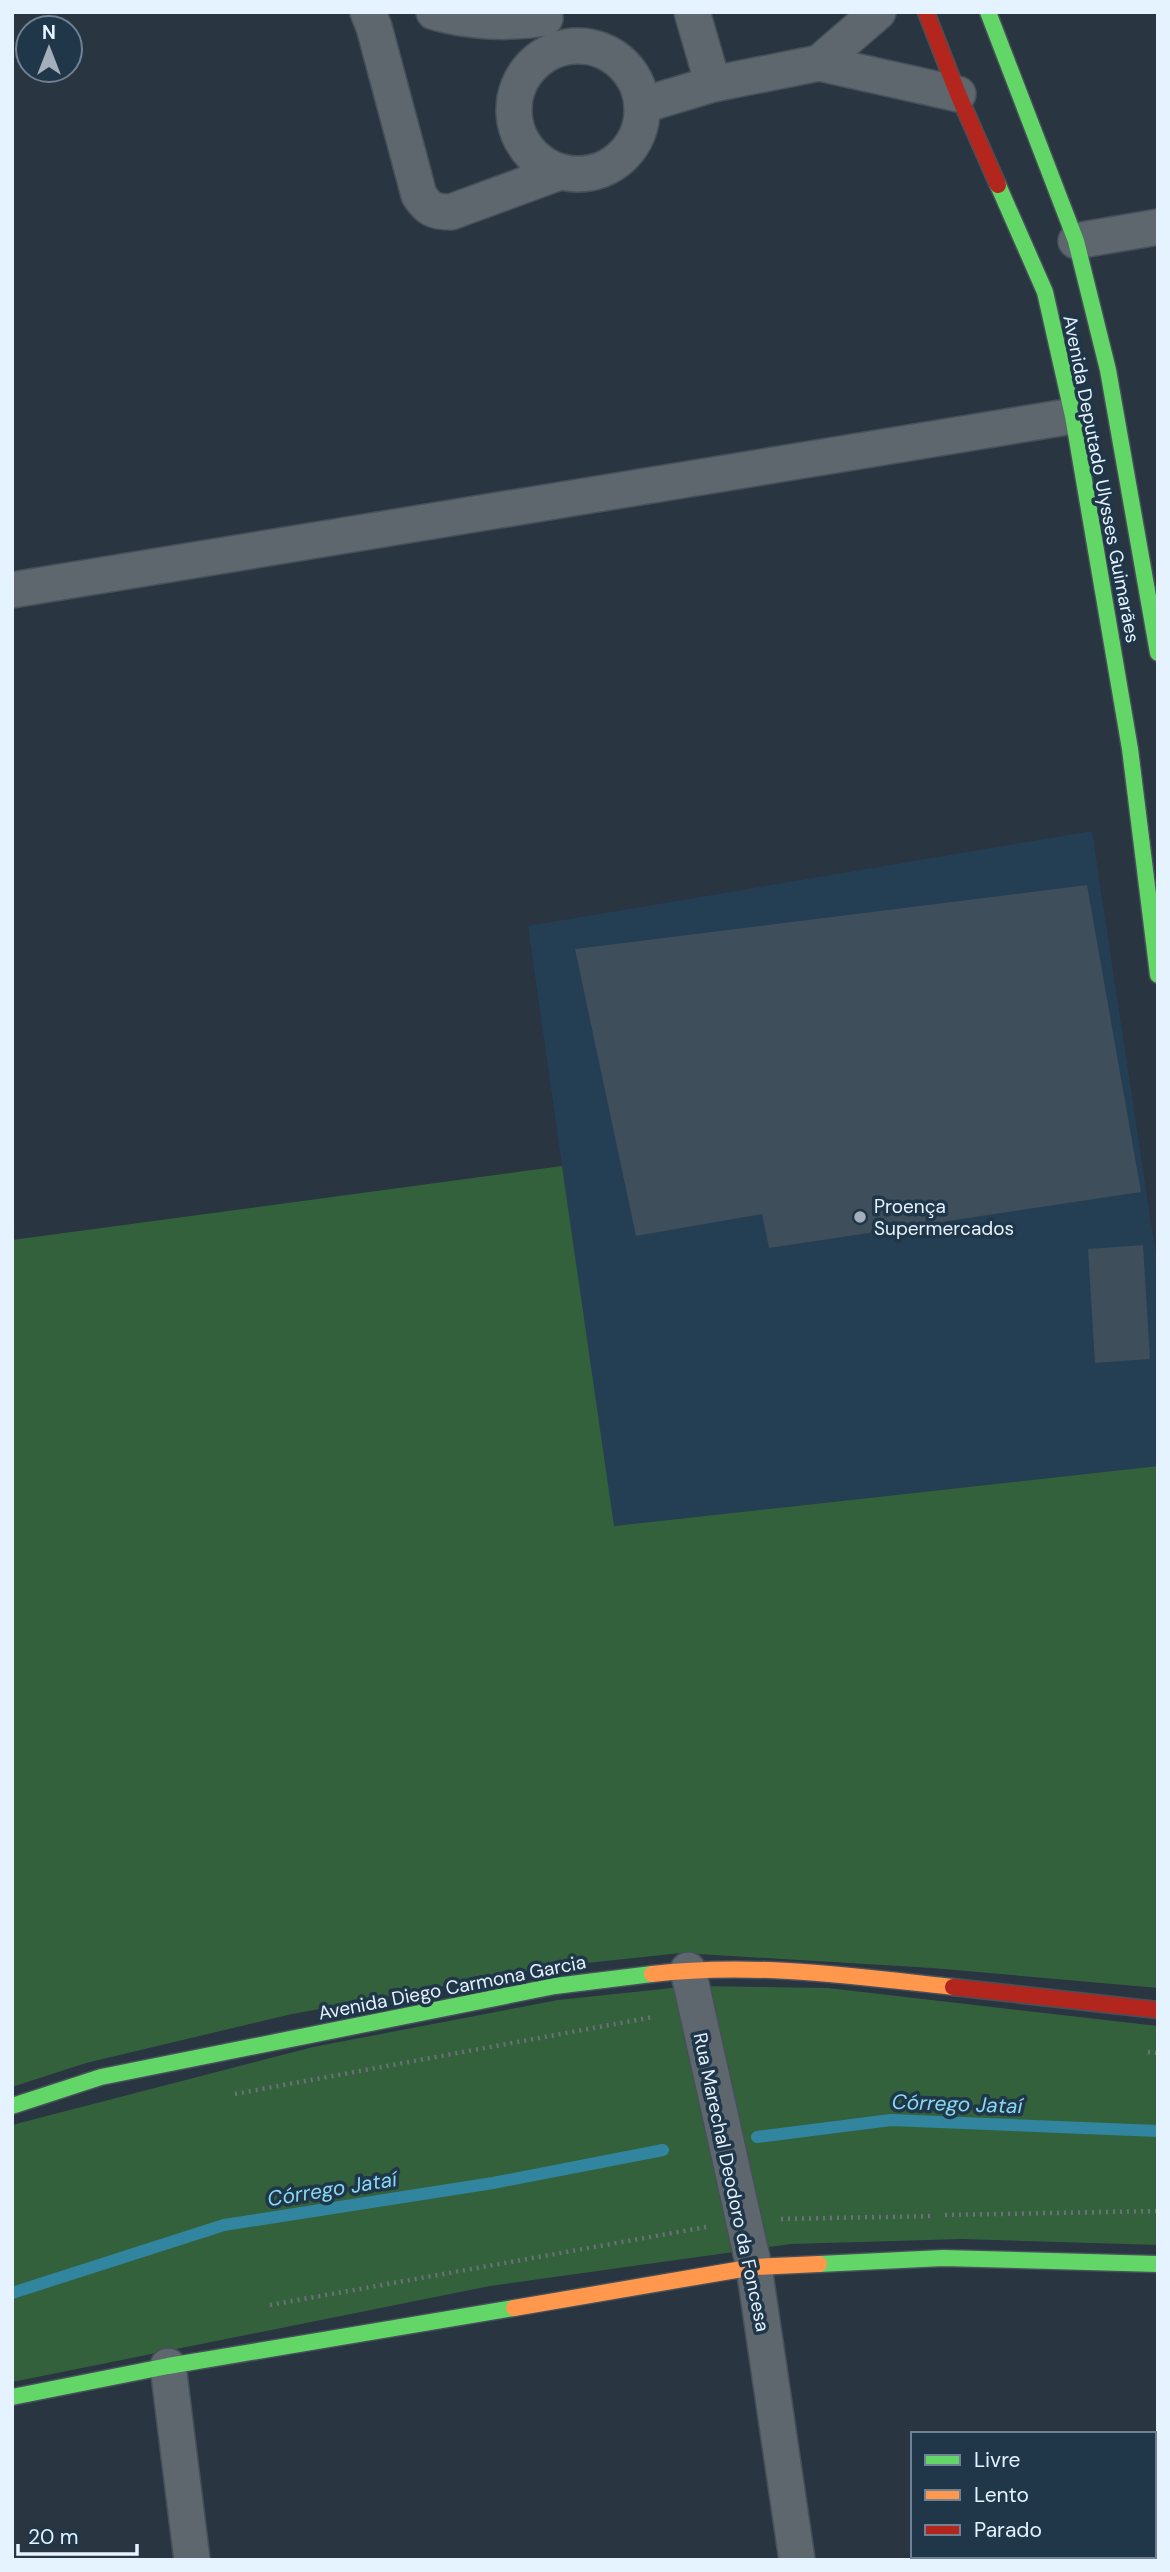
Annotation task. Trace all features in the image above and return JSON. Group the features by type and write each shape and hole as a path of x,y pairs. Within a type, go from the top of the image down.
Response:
{"main road":[{"name":"Avenida Deputado Ulysses Guimarães","path":"926,12 958,93 1045,292 1073,416 1130,749 1158,975"},
{"name":"Avenida Deputado Ulysses Guimarães","path":"988,12 1076,241 1108,370 1158,653"},
{"name":"Avenida Diego Carmona Garcia","path":"12,2106 101,2077 528,1991 688,1970 825,1973 1158,2010"},
{"path":"12,2397 168,2365 754,2267 943,2258 1158,2264"}],"street":[{"path":"368,12 419,195 427,208 437,212 451,212 560,172"},
{"path":"434,12 465,19 521,22 548,27 570,46 587,46 604,51 619,60 631,72 643,105 640,130 628,151 608,167 585,174 560,172 542,164 528,151 518,134 513,114 515,94 523,76 536,61 548,27"},
{"path":"692,12 713,84"},
{"path":"819,63 878,12"},
{"path":"643,105 713,84 819,63 958,93"},
{"path":"1076,241 1158,227"},
{"path":"12,590 1073,416"},
{"name":"Rua Marechal Deodoro da Foncesa","path":"688,1970 754,2267 797,2560"},
{"path":"168,2365 192,2560"}],"path":[{"path":"224,2096 696,2009"},
{"path":"1144,2051 1158,2053"}],"shaded area":[{"name":"Proença Supermercados","path":"1092,831 1158,1269 1158,1466 613,1526 528,926"}],"green space":[{"path":"562,1166 614,1526 1158,1466 1158,1988 932,1968 681,1953 549,1967 292,2014 86,2063 12,2087 12,1240"},
{"path":"691,1986 828,1988 1158,2026 1158,2245 962,2239 791,2244 490,2286 12,2382 12,2125 313,2047 558,2000"}],"building":[{"path":"1087,885 1141,1192 769,1248 762,1214 636,1236 575,949"},
{"path":"1143,1245 1150,1359 1095,1363 1088,1249"}],"waterway":[{"name":"Córrego Jataí","path":"757,2137 891,2120 1158,2131"},
{"name":"Córrego Jataí","path":"12,2293 224,2225 493,2183 663,2150"}],"traffic: fast":[{"path":"988,12 1076,241 1108,370 1158,653"},
{"path":"998,185 1045,292 1073,416 1130,749 1158,975"},
{"path":"12,2106 101,2077 555,1986 652,1974"},
{"path":"819,2264 943,2258 1158,2264"},
{"path":"12,2397 168,2366 514,2308"}],"traffic: slow":[{"path":"652,1974 727,1969 765,1970 953,1987"},
{"path":"514,2308 754,2267 819,2264"}],"traffic: jam":[{"path":"926,12 998,185"},
{"path":"953,1987 1158,2010"}],"place":[{"name":"Proença Supermercados","path":"860,1217"}]}
